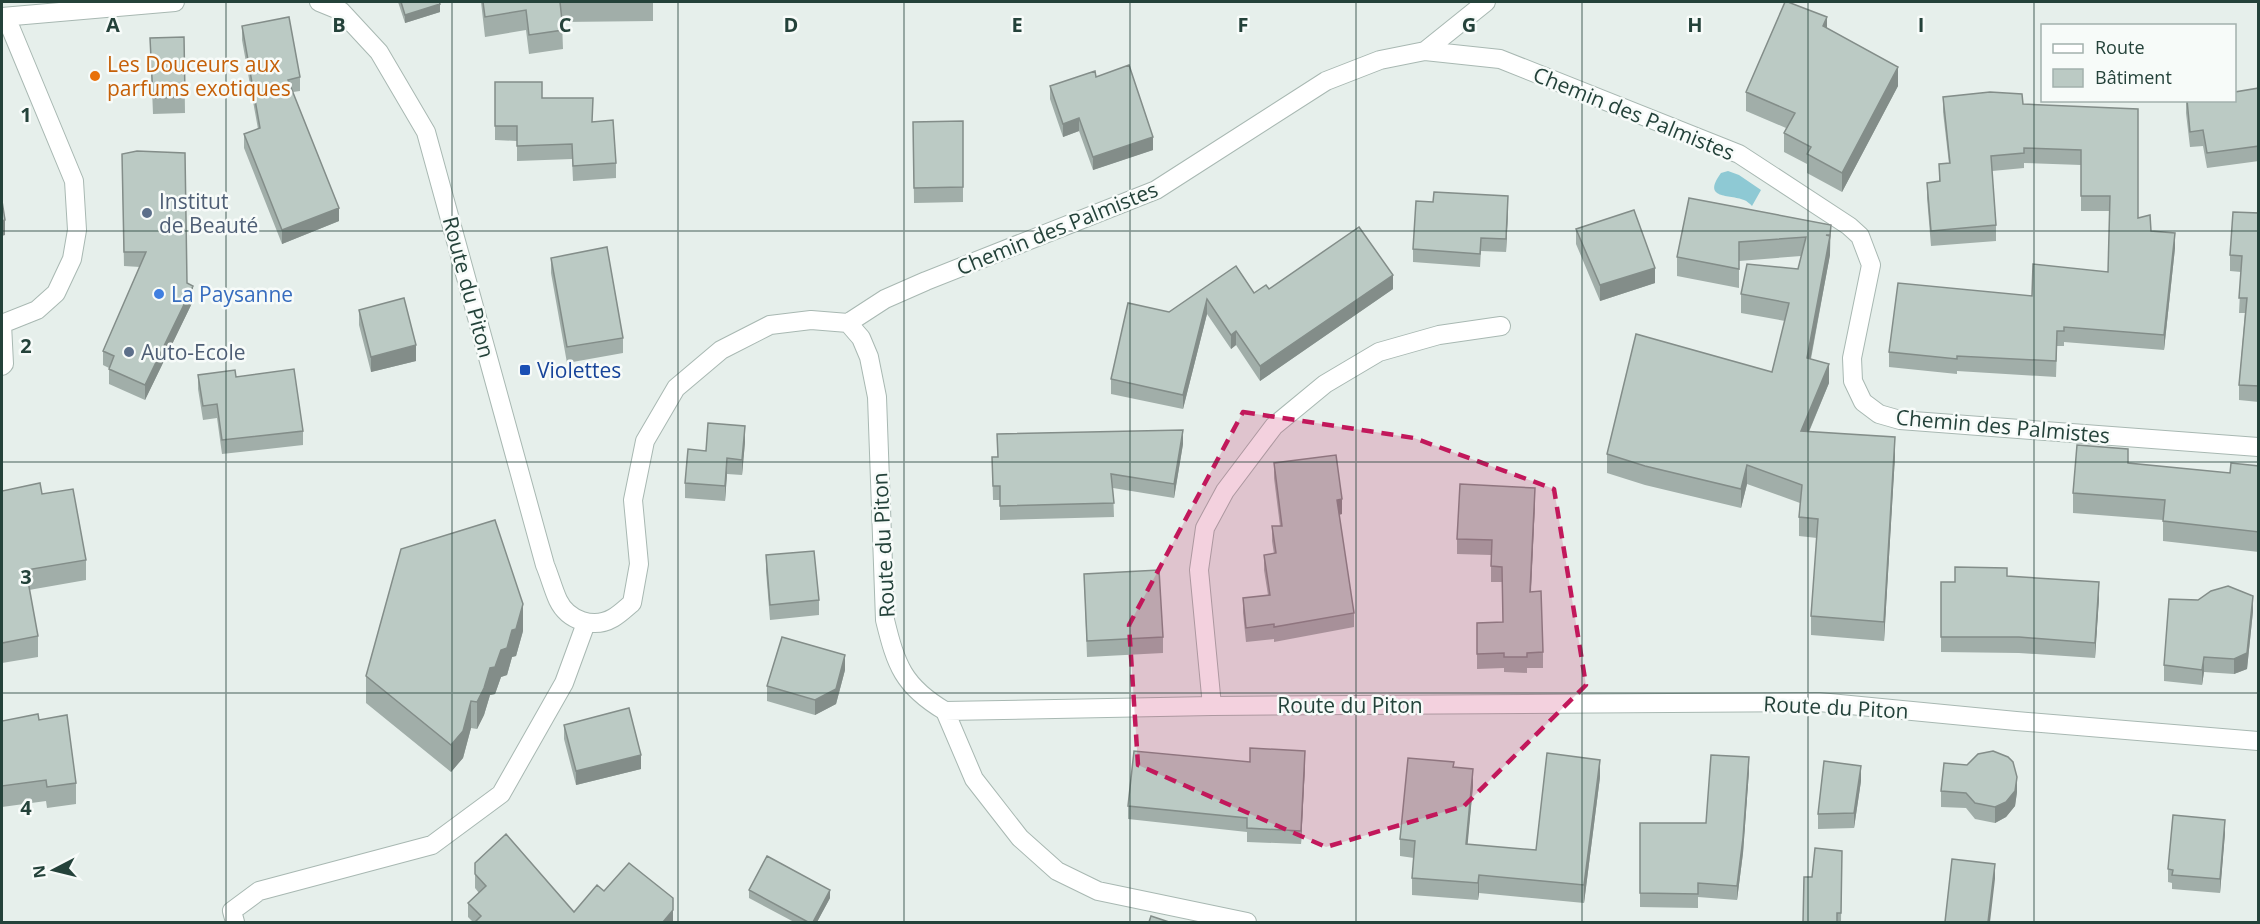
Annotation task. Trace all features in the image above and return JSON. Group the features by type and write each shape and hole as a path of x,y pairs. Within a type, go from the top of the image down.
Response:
{"street":[{"path":"2,366 4,364 2,324 37,310 56,293 72,259 77,230 74,181 4,17 175,2"},
{"name":"Route du Piton","path":"319,2 344,6 379,52 426,132 545,566 559,603 572,616 586,623"},
{"name":"Chemin des Palmistes","path":"1425,51 1486,2"},
{"name":"Chemin des Palmistes","path":"848,322 885,299 926,280 1156,190 1326,81 1380,60 1425,51 1500,59 1739,154 1849,226 1860,236 1871,265 1852,358 1852,381 1863,402 1880,414 1900,420 2259,447"},
{"path":"235,922 232,911 259,891 432,845 501,794 564,683 586,623 599,623 612,618 632,603 639,564 633,500 645,441 676,388 721,350 770,325 811,320 848,322"},
{"name":"Route du Piton","path":"848,322 861,338 877,397 885,620 893,652 905,677 925,699 945,711 1212,706 1819,702 2259,741"},
{"path":"1212,706 1198,570 1204,528 1225,491 1274,426 1325,384 1379,352 1439,335 1501,326"},
{"path":"945,711 974,779 1020,838 1057,871 1098,891 1247,922"}],"highlighted area":[{"path":"1243,412 1414,438 1554,489 1586,685 1464,806 1326,847 1138,765 1129,625"}],"water":[{"path":"1728,171 1739,175 1761,190 1752,206 1744,200 1716,192 1714,188 1721,173"}],"building":[{"path":"401,2 439,2 440,4 405,15"},
{"path":"483,2 560,2 563,30 529,35 526,10 485,17"},
{"path":"1785,2 1827,17 1823,26 1898,67 1842,173 1807,154 1811,147 1784,133 1795,113 1746,92"},
{"path":"289,17 300,77 288,80 339,208 282,230 244,134 260,128 242,26"},
{"path":"184,37 185,97 153,98 150,38"},
{"path":"1129,65 1153,137 1093,157 1079,118 1063,124 1050,86 1095,71 1096,77"},
{"path":"495,82 542,82 542,98 593,98 592,122 613,120 616,163 573,166 572,144 517,146 517,126 495,126"},
{"path":"2259,88 2259,146 2207,153 2203,130 2190,132 2187,102 2236,102 2236,92"},
{"path":"1990,92 2022,94 2023,104 2138,109 2138,218 2150,215 2151,231 2175,233 2164,335 2064,327 2064,331 2057,331 2056,361 1957,356 1957,359 1889,352 1898,283 2032,296 2033,264 2108,272 2110,196 2081,196 2081,150 2024,148 2024,153 1991,156 1996,225 1931,231 1927,183 1940,181 1939,164 1950,163 1943,97"},
{"path":"963,121 963,187 914,188 913,122"},
{"path":"137,151 185,153 187,283 193,286 145,385 109,369 114,356 103,351 146,252 124,252 122,154"},
{"path":"1434,192 1508,196 1506,239 1481,238 1480,254 1413,249 1416,201 1433,202"},
{"path":"1689,198 1831,225 1830,235 1826,235 1830,236 1807,358 1829,364 1801,431 1895,437 1884,622 1811,616 1818,519 1799,517 1802,485 1747,465 1741,489 1645,466 1607,454 1636,334 1772,372 1789,303 1741,294 1747,264 1798,269 1806,237 1739,242 1739,269 1677,257"},
{"path":"2,201 5,220 2,221"},
{"path":"1634,210 1655,268 1600,285 1576,229"},
{"path":"2233,212 2259,213 2259,386 2239,385 2247,298 2239,298 2242,256 2230,255"},
{"path":"1359,227 1393,275 1260,366 1236,331 1231,335 1207,299 1183,395 1111,379 1128,303 1169,312 1236,266 1254,293 1266,285 1269,289"},
{"path":"607,247 623,338 567,347 551,258"},
{"path":"404,298 416,345 371,357 359,310"},
{"path":"294,369 303,431 222,440 217,404 203,406 198,375 235,370 236,377"},
{"path":"708,423 745,426 742,460 727,458 725,486 685,483 688,449 706,451"},
{"path":"1183,430 1174,484 1111,474 1114,503 1000,506 1000,486 993,486 992,457 998,457 997,434"},
{"path":"2077,445 2128,449 2128,463 2230,473 2231,463 2259,466 2259,532 2163,521 2165,500 2073,493"},
{"path":"1336,455 1342,499 1337,500 1354,613 1274,627 1274,624 1246,628 1243,598 1270,595 1264,555 1276,553 1272,526 1282,526 1274,463"},
{"path":"40,483 42,494 73,489 86,560 26,570 38,636 2,643 2,491"},
{"path":"1460,484 1535,488 1530,592 1541,591 1543,652 1527,653 1527,657 1504,657 1504,653 1477,654 1477,623 1503,622 1502,567 1491,566 1492,540 1457,539"},
{"path":"495,520 523,604 516,629 512,630 507,648 501,650 495,667 490,668 477,702 471,701 463,731 451,745 366,676 401,549"},
{"path":"814,551 819,600 770,605 766,555"},
{"path":"1955,567 2007,568 2007,576 2099,582 2095,643 2019,637 1941,637 1941,582 1955,582"},
{"path":"1159,570 1163,637 1087,641 1084,574"},
{"path":"2228,586 2253,596 2247,653 2234,659 2204,657 2202,670 2164,665 2169,599 2198,600 2211,591"},
{"path":"782,637 845,655 836,689 815,700 767,686"},
{"path":"629,708 641,755 576,771 564,725"},
{"path":"38,714 39,720 67,715 76,783 47,787 46,780 2,786 2,721"},
{"path":"1250,748 1305,751 1301,831 1247,828 1247,818 1128,806 1134,751 1250,762"},
{"path":"1993,751 2008,757 2013,762 2017,777 2015,791 2006,802 1995,807 1975,803 1966,793 1941,791 1944,763 1967,765 1978,754"},
{"path":"1547,753 1600,760 1584,885 1479,875 1478,883 1412,878 1415,841 1400,839 1408,758 1454,762 1453,767 1473,769 1466,844 1536,850"},
{"path":"1711,755 1749,757 1737,886 1698,883 1698,894 1640,893 1640,823 1706,823"},
{"path":"1824,761 1861,766 1854,813 1818,814"},
{"path":"2173,815 2225,820 2220,879 2172,875 2173,870 2168,869"},
{"path":"506,834 574,912 597,885 604,891 629,863 673,898 673,910 663,922 475,922 481,916 468,903 486,886 475,874 475,863"},
{"path":"1815,848 1842,851 1841,913 1837,913 1837,922 1803,922 1804,877 1812,877"},
{"path":"767,856 830,890 813,922 808,922 749,890"},
{"path":"1952,859 1995,864 1988,922 1945,922"},
{"path":"1151,916 1169,922 1149,922"}],"place":[{"name":"Les Douceurs aux parfums exotiques","path":"95,76"},
{"name":"Institut de Beauté","path":"147,213"},
{"name":"La Paysanne","path":"159,294"},
{"name":"Auto-Ecole","path":"129,352"},
{"name":"Violettes","path":"525,370"}]}
